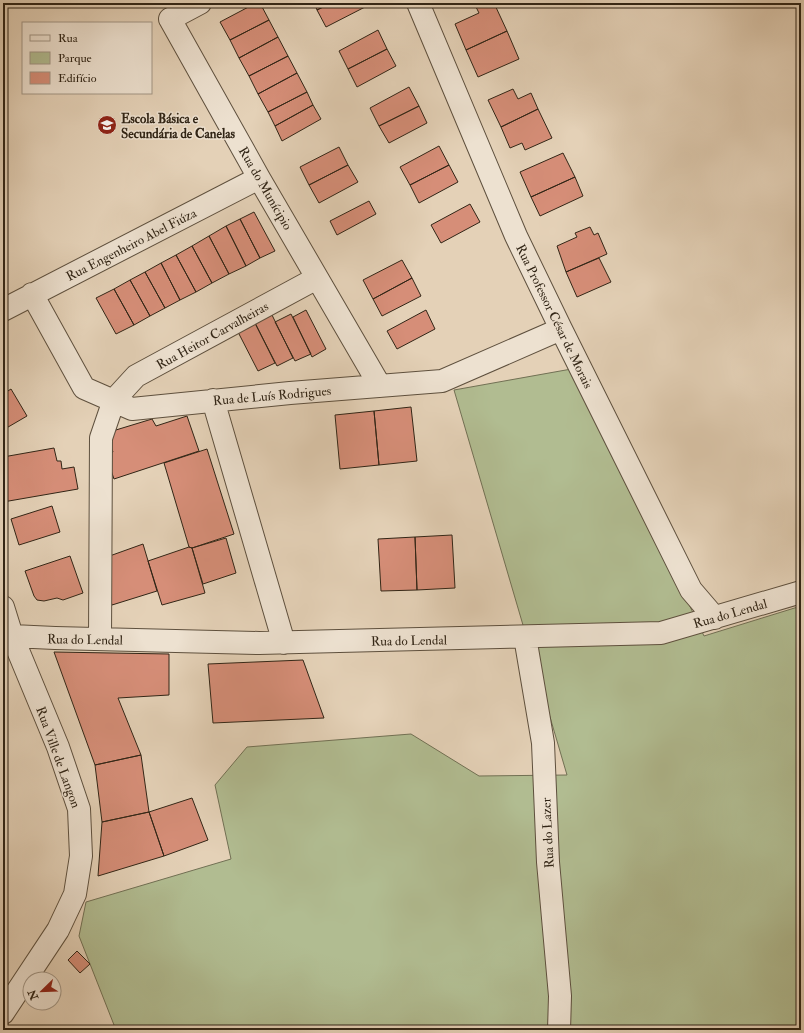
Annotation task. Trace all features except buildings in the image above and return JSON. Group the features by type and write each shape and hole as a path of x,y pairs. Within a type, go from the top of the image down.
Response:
{"street":[{"name":"Rua do Munícipio","path":"200,3 170,19 259,178 380,386"},
{"name":"Rua Professor César de Morais","path":"418,3 516,236 691,590 715,618"},
{"name":"Rua Engenheiro Abel Fiúza","path":"3,310 259,178"},
{"name":"Rua Heitor Carvalheiras","path":"114,400 136,376 317,278"},
{"name":"Rua de Luís Rodrigues","path":"32,294 84,388 132,408 442,381 561,329"},
{"path":"100,639 101,438 114,400"},
{"path":"213,400 284,643"},
{"name":"Rua do Lendal","path":"6,622 54,638 259,643 525,637 661,632 715,618 801,592"},
{"name":"Rua Ville de Langon","path":"3,1013 58,930 75,894 81,856 79,809 58,747 6,622"},
{"name":"Rua do Lazer","path":"525,637 543,743 548,862 560,996 559,1030"}],"green space":[{"path":"577,368 704,636 801,606 801,1030 116,1030 79,936 86,902 231,859 215,785 247,747 411,734 479,776 567,775 454,390"}],"place":[{"name":"Escola Básica e Secundária de Canelas","path":"107,125"}]}
